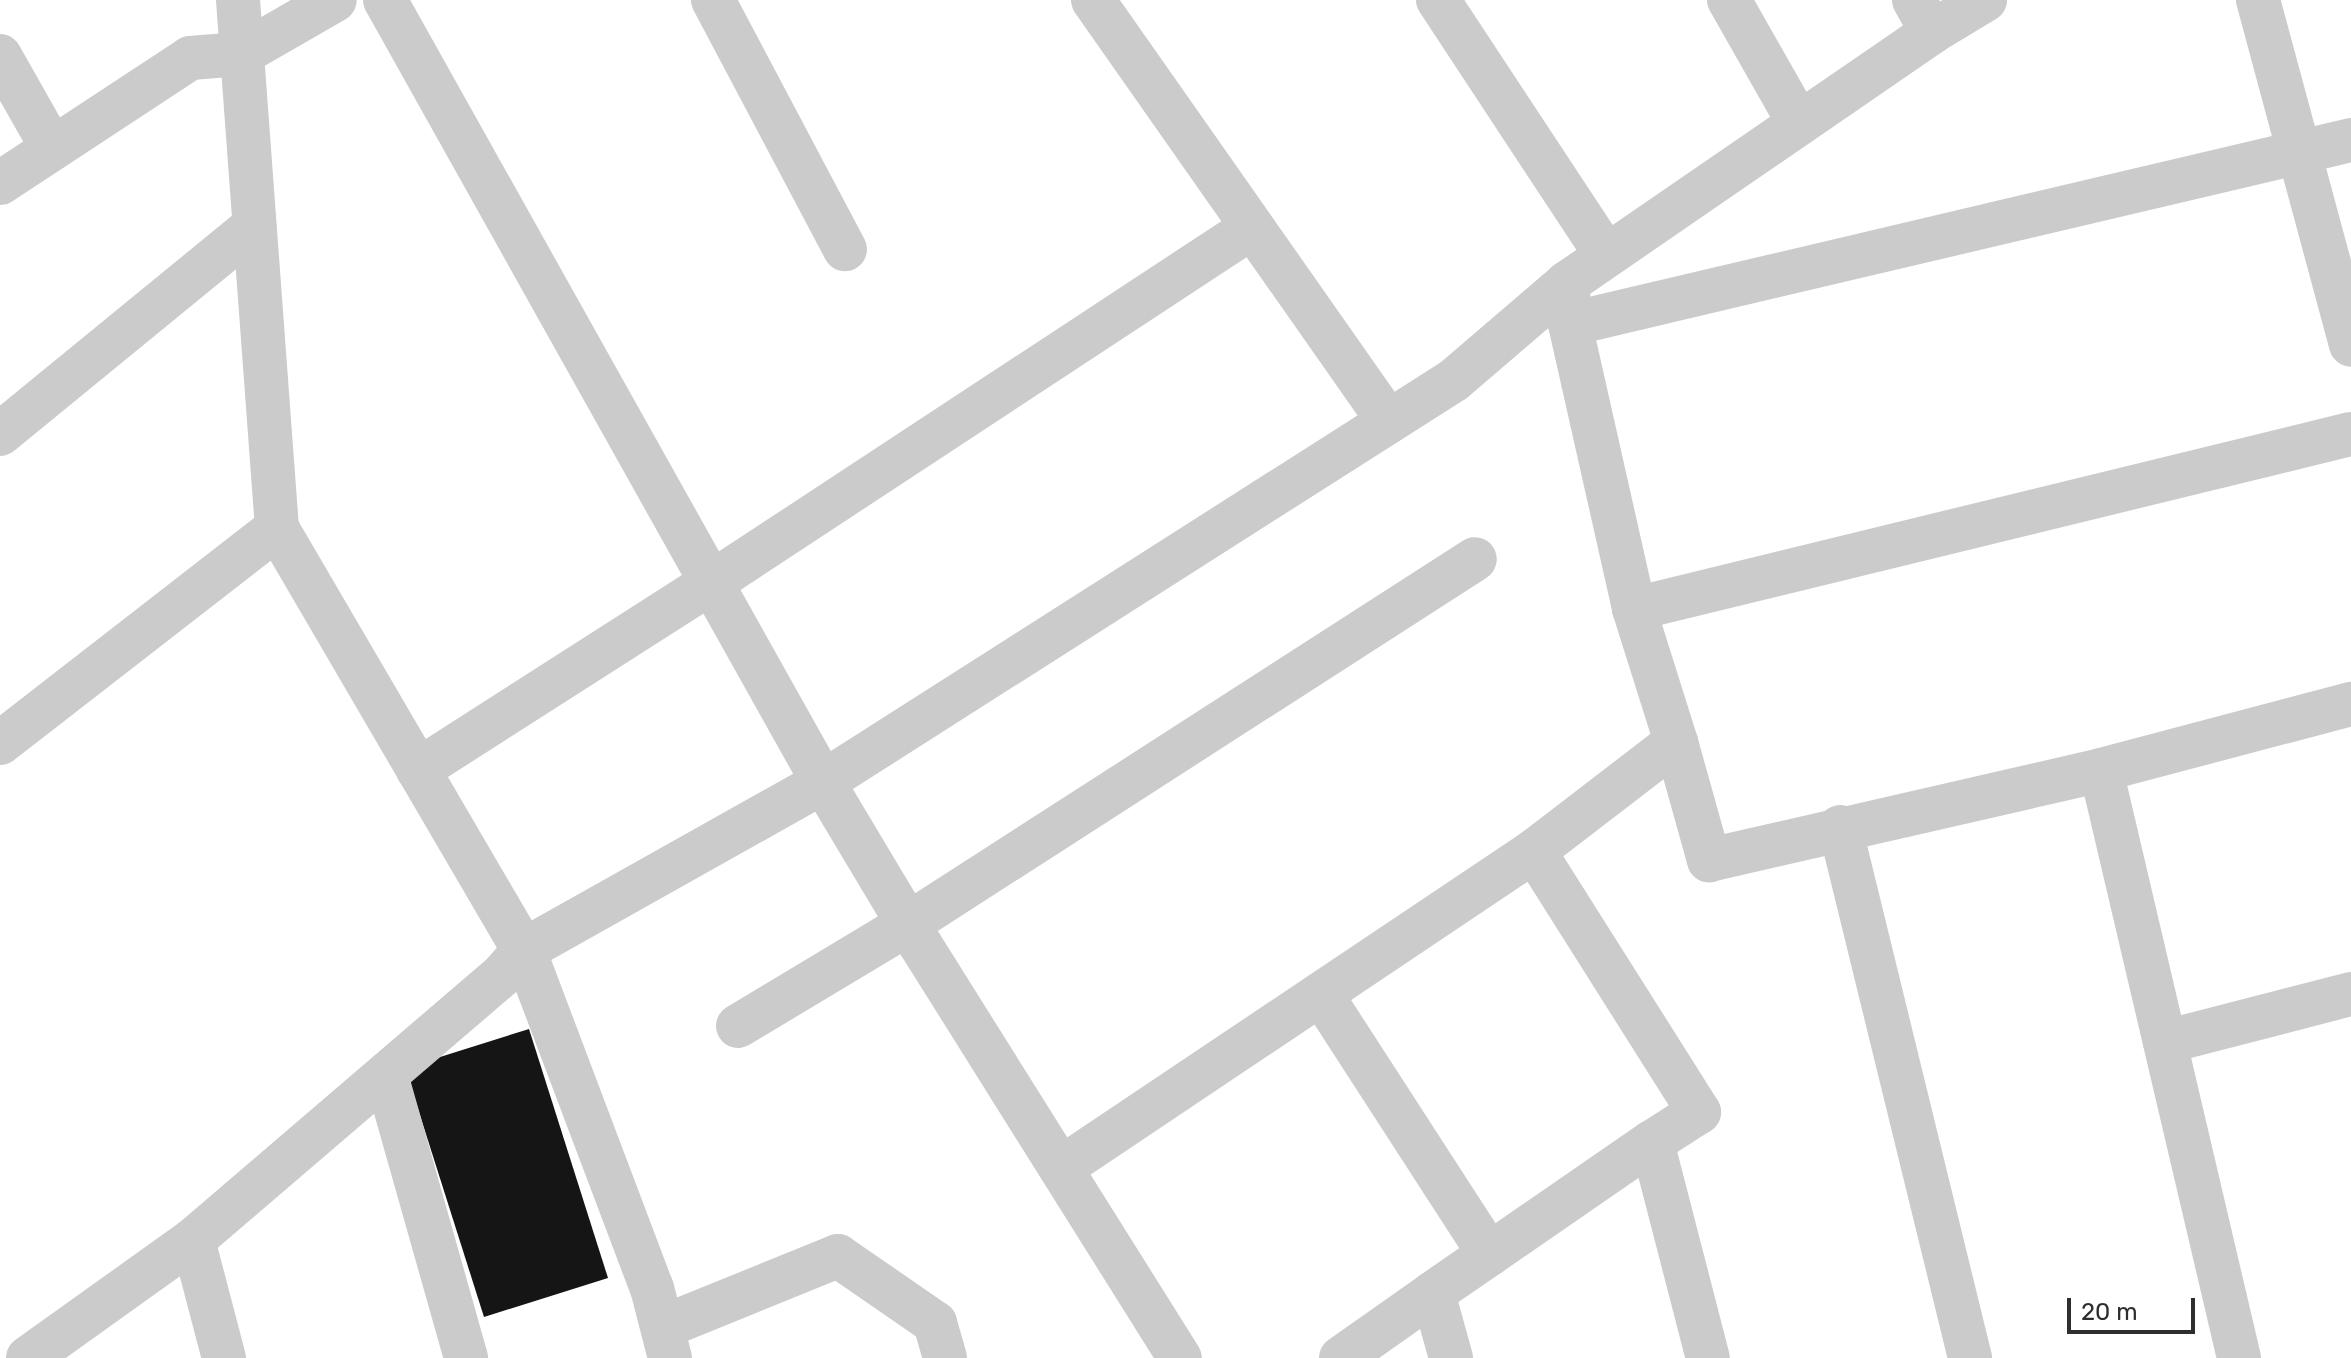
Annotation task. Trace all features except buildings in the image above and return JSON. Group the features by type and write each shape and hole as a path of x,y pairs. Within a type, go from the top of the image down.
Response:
{"street":[{"path":"238,0 277,528 524,950 652,1288 666,1342 838,1256 935,1323 945,1358"},
{"path":"0,183 190,58 241,54 335,0"},
{"path":"385,0 714,581 823,782 908,924 1180,1358"},
{"path":"713,0 845,249"},
{"path":"1093,0 1389,422"},
{"path":"1438,0 1606,255"},
{"path":"1729,0 1799,123"},
{"path":"28,1358 193,1240 504,973 524,950 823,782 1454,380 1568,303 1606,255 1799,123 1923,16 1985,0"},
{"path":"2258,0 2302,153 2351,345"},
{"path":"0,56 52,148"},
{"path":"1568,303 2302,153 2351,140"},
{"path":"0,434 254,226"},
{"path":"418,770 714,581 1251,228"},
{"path":"1568,303 1634,609 1709,860 1840,827 2101,770 2351,704"},
{"path":"1634,609 2351,434"},
{"path":"0,743 277,528"},
{"path":"738,1026 908,924 1475,559"},
{"path":"1061,1168 1534,851 1676,742"},
{"path":"2101,770 2239,1358"},
{"path":"1840,827 1970,1358"},
{"path":"1341,1358 1699,1112 1534,851"},
{"path":"1321,994 1489,1254"},
{"path":"2165,1042 2351,994"},
{"path":"386,1075 466,1358"},
{"path":"1652,1142 1708,1358"},
{"path":"193,1240 224,1358"},
{"path":"1433,1293 1451,1358"}]}
